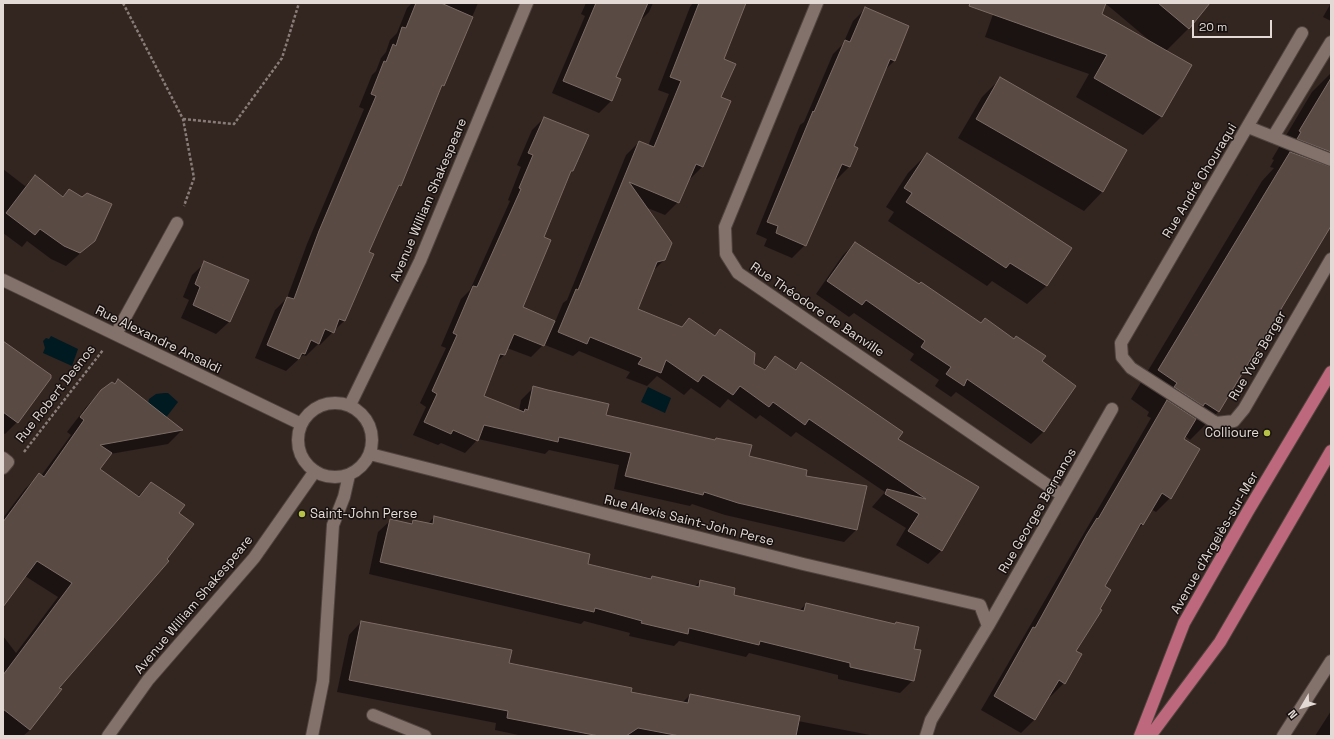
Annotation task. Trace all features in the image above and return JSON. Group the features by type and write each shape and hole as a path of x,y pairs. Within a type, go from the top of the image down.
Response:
{"main road":[{"name":"Avenue d'Argelès-sur-Mer","path":"1140,736 1184,623 1248,511 1331,372"},
{"path":"1150,736 1220,642 1329,458"}],"street":[{"name":"Avenue William Shakespeare","path":"350,405 420,262 527,3"},
{"name":"Rue Théodore de Banville","path":"817,3 724,228 726,254 738,273 1062,495"},
{"name":"Rue André Chouraqui","path":"1121,343 1302,33"},
{"path":"1273,137 1331,42"},
{"path":"1248,127 1331,160"},
{"path":"116,334 177,223"},
{"name":"Rue Yves Berger","path":"1121,343 1122,357 1131,368 1216,423 1234,421 1244,410 1327,274 1331,259"},
{"name":"Rue Alexandre Ansaldi","path":"3,280 301,424"},
{"path":"336,402 350,405 362,414 370,426 373,440 370,454 362,467 349,475 335,477 315,471 308,466 300,454 298,439 301,424 309,413 322,405 336,402"},
{"name":"Rue Georges Bernanos","path":"926,736 931,720 988,626 1112,409"},
{"name":"Rue Alexis Saint-John Perse","path":"370,454 803,564 980,605 988,626"},
{"name":"Avenue William Shakespeare","path":"108,736 148,680 254,558 315,471"},
{"path":"312,736 323,682 333,525 344,497 349,475"},
{"path":"1283,736 1331,661"},
{"path":"373,715 425,736"}],"path":[{"path":"123,3 183,119 194,178 177,223"},
{"path":"183,119 234,124 282,58 299,3"},
{"name":"Rue Robert Desnos","path":"5,463 23,453 116,334"}],"water":[{"path":"51,336 78,349 72,366 43,353 45,348 43,341 46,338 49,339"},
{"path":"648,387 671,398 665,413 641,402"},
{"path":"168,393 178,402 154,433 144,426 149,399 156,394"}],"building":[{"path":"416,3 441,3 473,17 444,86 442,85 401,186 399,185 369,252 374,254 345,321 339,319 334,333 325,329 319,344 311,340 305,354 302,353 299,359 267,345 287,297 294,299 319,231 376,96 371,94 384,61 386,62 393,44 396,46 402,27 406,28"},
{"path":"596,3 648,3 616,77 621,79 612,101 563,81"},
{"path":"699,3 746,3 724,59 736,64 721,97 731,101 703,167 696,164 679,203 629,182 672,243 665,260 657,262 638,309 682,327 689,318 715,336 720,329 755,353 754,364 765,370 775,356 796,370 801,362 903,432 898,439 979,487 942,551 908,531 919,514 885,494 887,489 926,499 809,419 805,425 773,402 769,407 740,386 733,395 703,375 698,382 666,360 661,373 638,364 642,358 590,337 587,344 558,332 576,289 578,290 639,141 654,147 681,81 670,77"},
{"path":"970,3 1106,3 1102,14 1192,65 1162,117 1094,78 1107,55 969,6"},
{"path":"1158,3 1210,3 1189,29"},
{"path":"865,7 909,26 895,61 890,59 854,146 858,148 850,167 842,164 806,246 776,233 778,226 767,222 813,111 814,112 845,40 850,42"},
{"path":"1000,77 1127,150 1103,192 976,119"},
{"path":"1331,78 1331,152 1297,139 1301,132 1299,131"},
{"path":"544,117 589,135 573,171 571,171 544,237 551,240 523,307 555,321 544,346 514,334 505,355 500,354 484,396 524,412 525,409 528,410 533,386 609,404 606,415 715,440 716,438 752,445 749,456 807,470 806,476 867,486 857,530 738,503 704,492 703,495 625,476 631,453 559,437 558,442 484,425 478,441 453,430 451,434 424,422 437,394 432,391 457,335 453,333 473,286 477,287 521,189 519,188 533,155 528,153"},
{"path":"1290,152 1331,167 1331,226 1219,412 1205,403 1203,406 1174,387 1177,383 1158,370"},
{"path":"927,153 1072,248 1047,286 1010,263 1006,268 906,202 912,193 904,188"},
{"path":"35,175 63,197 69,189 82,197 87,193 112,204 95,241 80,253 64,246 40,229 35,235 6,213"},
{"path":"855,242 919,284 921,282 981,323 985,318 1014,339 1016,336 1046,356 1042,361 1076,386 1044,432 967,379 964,386 946,374 951,367 921,347 925,341 866,300 862,305 827,281"},
{"path":"204,261 249,280 230,322 193,305 200,287 195,284"},
{"path":"3,341 51,375 51,378 18,423 3,412"},
{"path":"118,379 183,430 100,445 112,453 100,469 139,497 151,482 185,505 179,513 194,524 167,559 169,561 59,688 62,689 30,730 3,709 3,675 72,583 37,561 3,607 3,522 39,473 44,477 84,420 80,417 101,390 112,382 115,384"},
{"path":"1167,400 1196,419 1184,439 1200,449 1171,499 1162,493 1143,525 1141,523 1105,586 1111,590 1100,609 1102,610 1076,651 1082,654 1065,684 1059,680 1035,720 994,696 1033,627 1035,628 1087,534 1097,518 1098,519"},
{"path":"434,516 590,554 588,564 651,579 652,576 699,587 700,580 735,588 734,595 804,611 806,603 895,624 896,622 919,627 914,649 921,650 914,681 850,667 850,663 760,641 759,645 689,628 688,634 641,623 642,621 595,608 594,612 380,562 390,519 412,524 413,520 433,524"},
{"path":"361,621 512,650 509,663 632,688 631,692 688,703 690,694 800,716 796,736 680,736 638,728 626,736 599,736 507,718 508,711 349,680"}],"place":[{"name":"Collioure","path":"1267,433"},
{"name":"Saint-John Perse","path":"302,514"}]}
